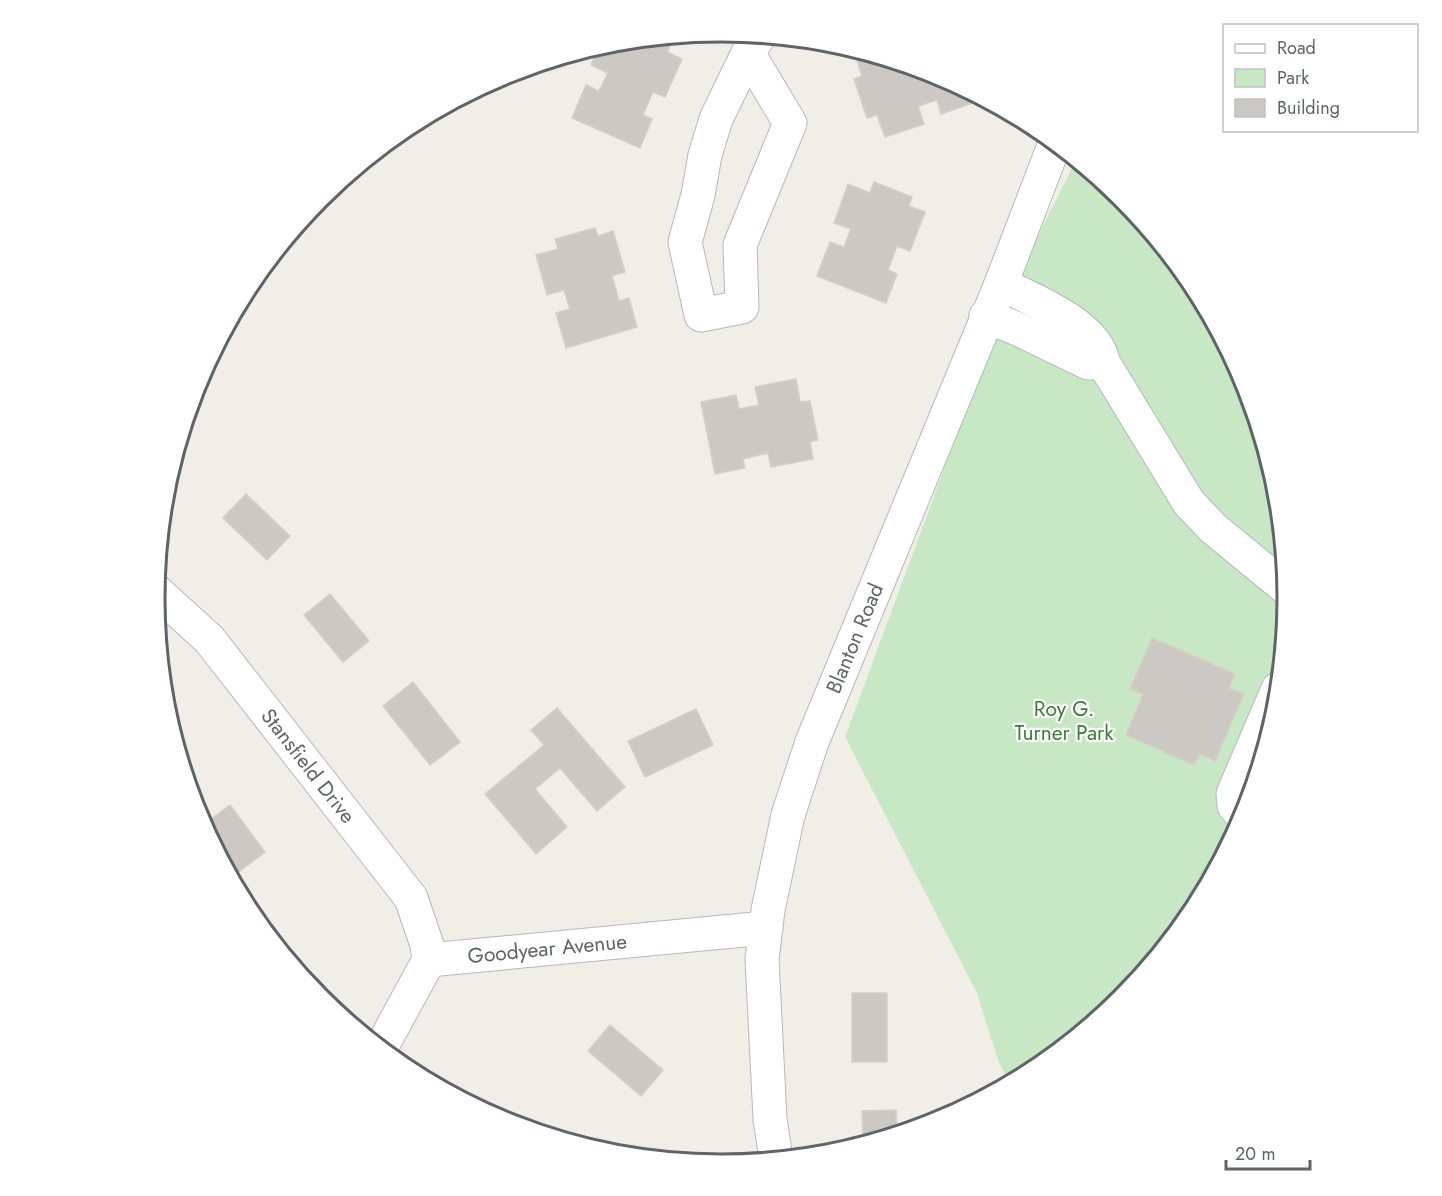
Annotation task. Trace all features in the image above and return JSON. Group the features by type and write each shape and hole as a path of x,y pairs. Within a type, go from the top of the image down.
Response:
{"street":[{"path":"754,44 790,123 740,245 742,307 701,315 685,242 698,195 705,155 716,119 754,44"},
{"name":"Blanton Road","path":"775,1151 770,1119 762,959 788,815 812,742 1001,284 1052,152"},
{"path":"1001,284 1058,313 1087,334 1102,351 1103,362 1189,503 1214,529 1277,580"},
{"path":"986,316 1088,363 1103,362"},
{"name":"Stansfield Drive","path":"165,599 209,639 411,898 427,945 429,960"},
{"path":"1236,808 1233,794 1261,729"},
{"name":"Goodyear Avenue","path":"429,960 766,928"},
{"path":"385,1041 429,960"}],"green space":[{"name":"Roy G. Turner Park","path":"1072,168 1088,180 1139,231 1183,289 1203,320 1235,385 1258,454 1272,525 1276,562 1276,634 1272,671 1258,742 1235,811 1203,876 1162,936 1114,991 1059,1039 1006,1076 998,1060 977,993 845,737 953,445 1033,246"}],"building":[{"path":"671,45 667,52 682,59 665,97 653,92 643,115 652,119 640,148 572,118 586,85 599,91 608,73 591,65 594,57"},
{"path":"857,60 934,84 974,103 941,114 937,100 918,106 924,124 885,137 877,115 867,118 854,79 862,76"},
{"path":"874,182 912,197 909,206 925,212 910,251 897,246 888,270 897,274 886,303 817,276 830,242 844,247 851,229 834,223 848,184 870,193"},
{"path":"595,228 598,236 613,231 625,272 612,276 619,301 629,298 637,327 566,348 556,313 570,309 564,290 547,295 536,255 558,249 555,239"},
{"path":"796,379 800,402 810,401 818,440 810,442 813,459 771,467 768,453 743,459 745,468 715,474 701,402 736,395 739,409 759,405 755,387"},
{"path":"246,494 290,536 267,560 223,518"},
{"path":"330,594 369,641 343,662 304,615"},
{"path":"1152,638 1235,674 1229,688 1244,694 1215,761 1200,754 1194,765 1126,735 1143,694 1130,689"},
{"path":"413,682 460,742 430,765 383,706"},
{"path":"557,708 625,787 597,811 560,768 535,789 567,827 536,854 485,794 544,745 531,730"},
{"path":"696,709 713,745 645,777 628,741"},
{"path":"230,805 265,852 237,873 211,819"},
{"path":"852,993 887,993 887,1062 852,1062"},
{"path":"610,1025 663,1070 641,1096 588,1051"},
{"path":"896,1110 897,1125 863,1136 862,1111"}]}
